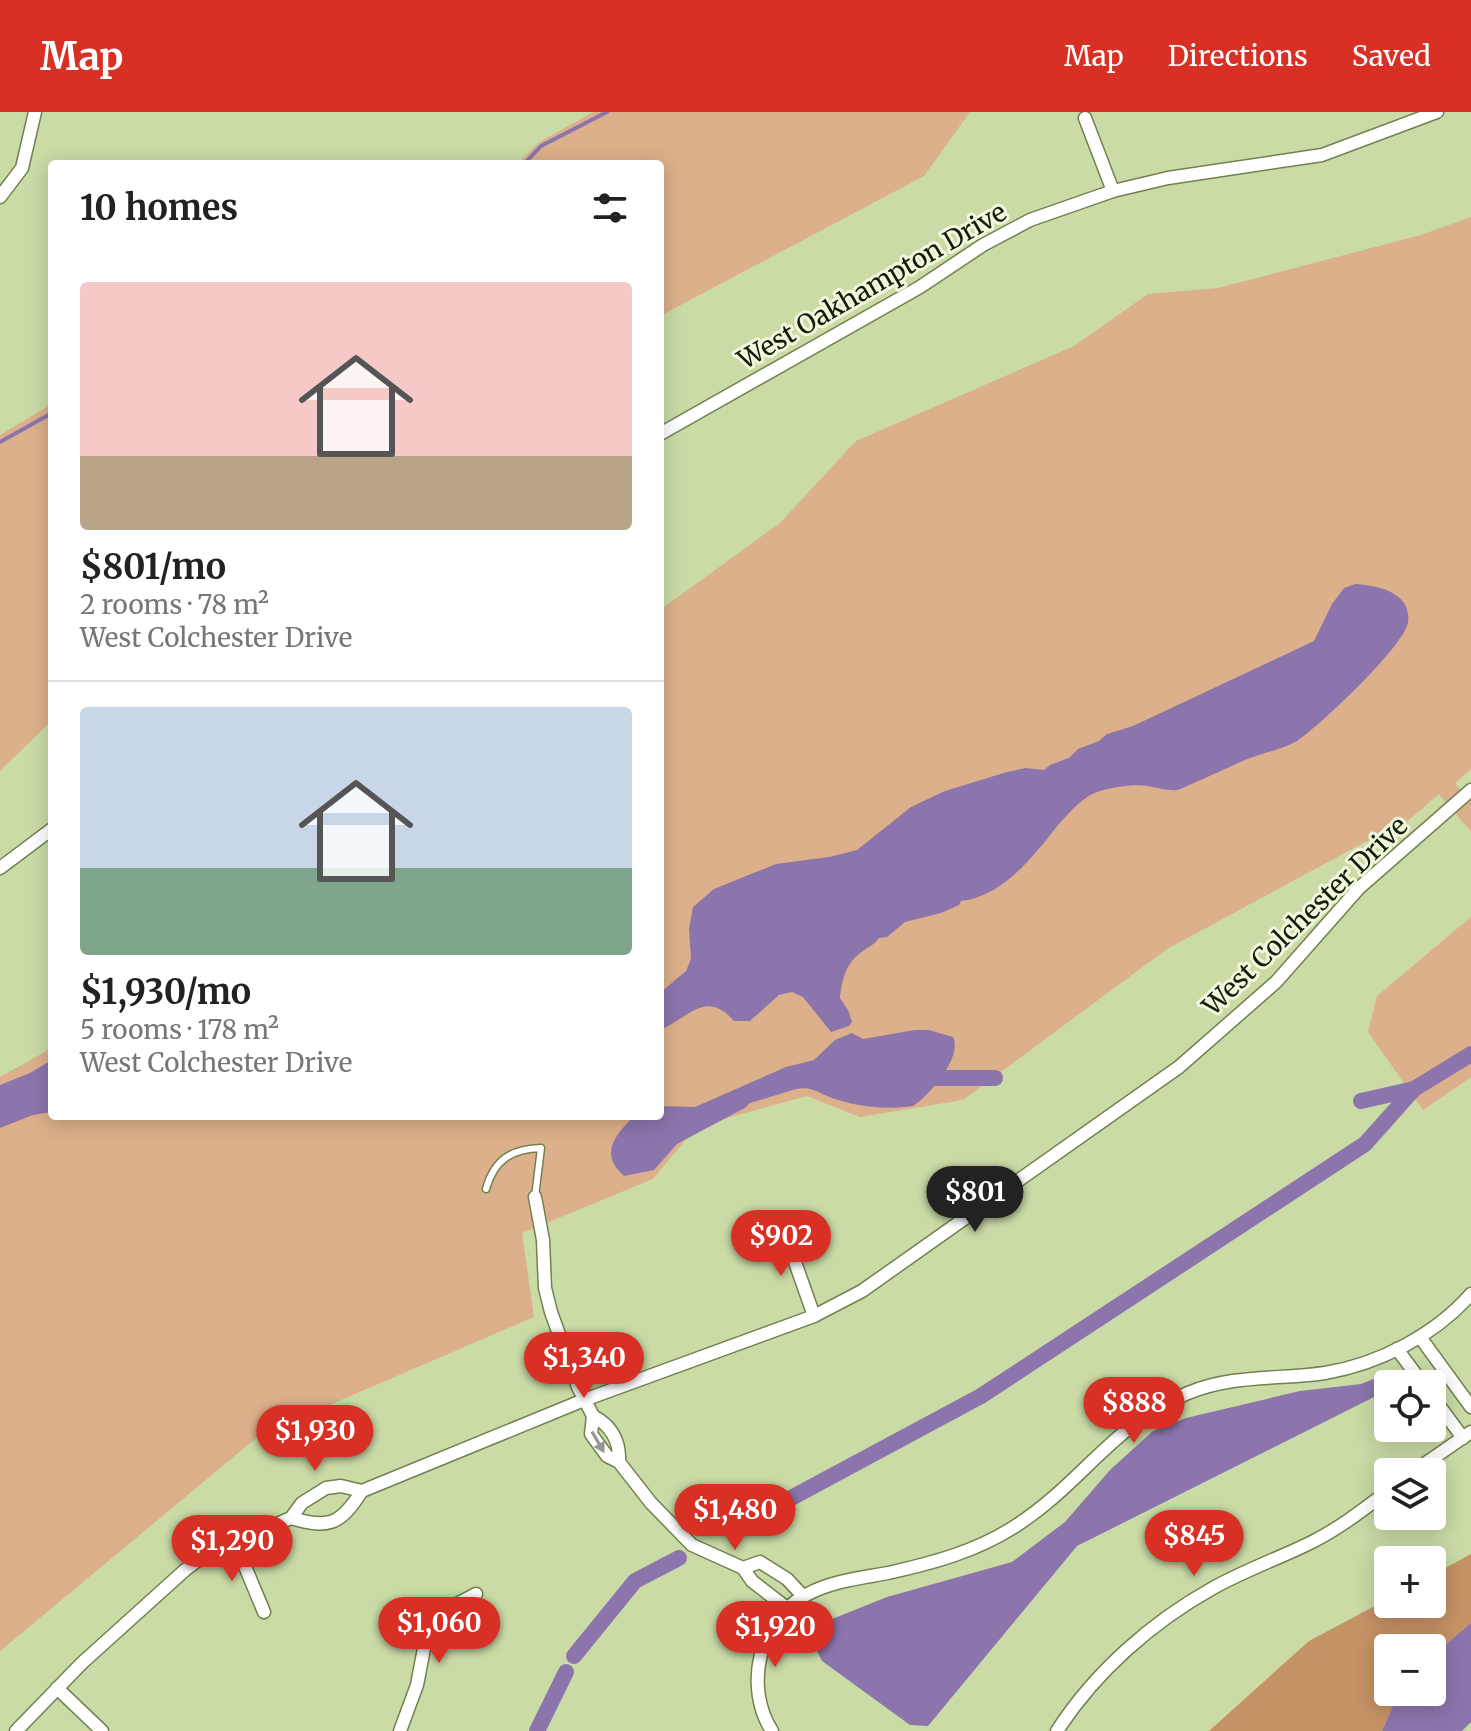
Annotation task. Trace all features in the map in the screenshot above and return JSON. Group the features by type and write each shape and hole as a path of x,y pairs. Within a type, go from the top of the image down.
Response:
{"street":[{"path":"0,197 22,168 35,112"},
{"name":"West Oakhampton Drive","path":"664,432 920,287 983,245 1030,220 1113,191 1168,178 1322,155 1437,112"},
{"path":"1085,118 1113,191"},
{"name":"West Colchester Drive","path":"291,1518 317,1525 332,1522 349,1511 362,1491 584,1400 814,1316 862,1291 1179,1067 1276,982 1359,888 1471,790"},
{"path":"0,868 48,832"},
{"path":"535,1197 543,1240 545,1288 551,1312 584,1400 593,1416 607,1423 619,1448 619,1462 651,1503 692,1545 743,1568 752,1581 788,1609"},
{"path":"783,1228 814,1316"},
{"path":"772,1731 761,1715 756,1667 769,1636 788,1609 803,1596 844,1582 938,1561 991,1540 1049,1503 1134,1422 1188,1393 1234,1379 1325,1373 1351,1367 1420,1337 1438,1325 1471,1294"},
{"path":"1420,1337 1471,1407"},
{"path":"1397,1349 1413,1370"},
{"path":"1433,1458 1467,1435 1446,1412"},
{"name":"West Colchester Drive","path":"16,1731 57,1688 205,1555 291,1518 302,1503 326,1488 341,1486 362,1491"},
{"path":"1057,1731 1096,1682 1131,1646 1170,1615 1212,1588 1338,1527 1374,1501"},
{"path":"234,1540 264,1612"},
{"path":"743,1568 760,1562 787,1579 803,1596"},
{"path":"400,1731 417,1685 426,1638 442,1612 476,1594"},
{"path":"57,1688 102,1731"}],"lane":[{"path":"486,1189 491,1172 502,1158 522,1149 541,1148 535,1197"}],"shaded area":[{"path":"593,112 970,112 924,176 664,314 664,160 521,160 538,143"},
{"path":"1471,217 1471,769 1455,783 1471,802 1471,832 1439,794 1398,829 1365,842 1167,949 963,1100 860,1117 807,1096 697,1126 653,1179 522,1233 534,1317 260,1435 0,1651 0,1077 48,1050 48,1120 664,1120 664,607 780,523 856,441 1074,346 1148,294 1218,288 1421,235"},
{"path":"48,406 48,724 0,771 0,435"},
{"path":"1355,584 1391,592 1404,604 1408,622 1377,667 1297,741 1178,790 1130,786 1100,791 1088,797 1067,815 1027,862 1004,883 941,913 905,922 857,955 846,972 840,998 852,1022 849,1026 831,1032 803,997 792,992 779,995 750,1021 734,1021 715,1007 706,1006 664,1028 664,990 686,971 691,959 689,929 693,907 714,889 776,864 857,850 911,807 945,791 1007,772 1026,768 1044,770 1107,734 1133,726 1314,641 1332,604 1344,588"},
{"path":"1471,917 1471,1077 1423,1110 1368,1032 1377,996"},
{"path":"929,1030 953,1037 955,1045 943,1075 913,1106 862,1106 811,1089 796,1089 708,1116 692,1127 654,1170 624,1176 616,1168 612,1160 612,1144 630,1120 664,1120 664,1106 695,1107 786,1067 814,1060 835,1040 852,1033 863,1039"},
{"path":"48,1062 48,1113 0,1128 0,1085"},
{"path":"1374,1379 1374,1397 1077,1546 928,1726 910,1725 822,1661 816,1649 821,1634 832,1619 887,1597 1012,1562 1065,1522 1110,1470 1153,1431 1186,1418 1300,1391 1361,1384"},
{"path":"1471,1554 1471,1623 1446,1644 1446,1634 1374,1634 1374,1706 1393,1706 1382,1731 1209,1731 1309,1641 1374,1606 1374,1618 1446,1618 1446,1567"},
{"path":"1471,1623 1471,1722 1462,1731 1382,1731 1393,1706 1446,1706 1446,1644"}],"waterway":[{"path":"528,160 541,146 607,112"},
{"path":"0,442 48,415"},
{"path":"1361,1101 1414,1089 1471,1054"},
{"path":"918,1078 995,1078"},
{"path":"737,1527 981,1396 1365,1144 1414,1089"},
{"path":"673,1137 741,1101"},
{"path":"574,1656 635,1581 679,1558"},
{"path":"537,1731 566,1672"}]}
